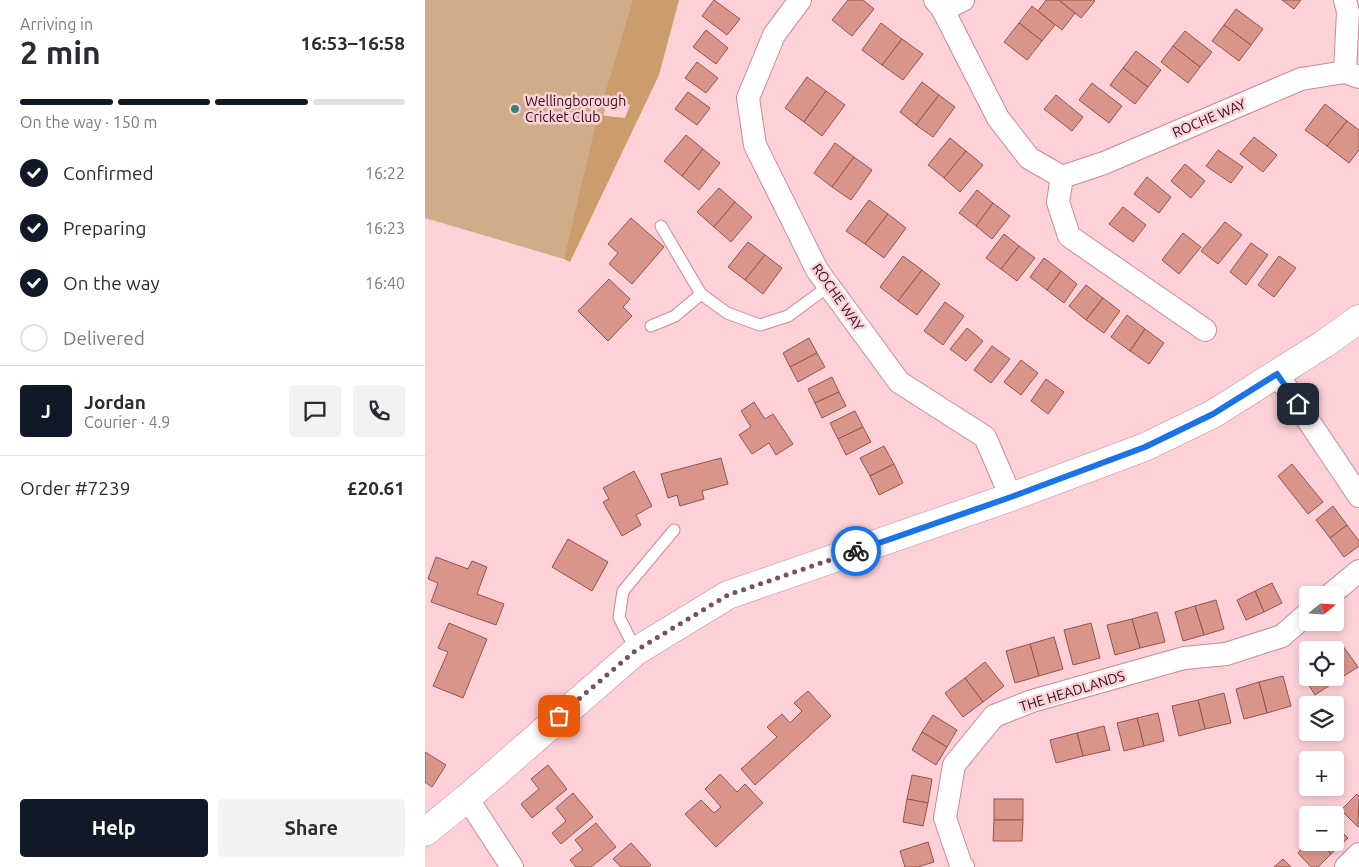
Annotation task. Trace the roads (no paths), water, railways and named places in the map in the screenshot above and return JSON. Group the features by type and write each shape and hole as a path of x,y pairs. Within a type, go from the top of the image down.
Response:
{"main road":[{"path":"425,832 467,798 635,651 728,595 1011,497 1145,447 1213,414 1324,344 1359,318"}],"street":[{"name":"ROCHE WAY","path":"799,0 774,35 748,98 755,145 817,270 899,382 985,437 1011,497"},
{"path":"1345,0 1348,12 1352,74"},
{"path":"947,3 998,118 1029,158 1062,177 1058,202 1069,236 1205,330"},
{"name":"ROCHE WAY","path":"1062,177 1104,163 1301,79 1352,74"},
{"path":"1277,374 1359,496"},
{"path":"1341,586 1359,571"},
{"name":"THE HEADLANDS","path":"963,867 945,818 955,765 994,716 1031,701 1184,658 1225,654 1282,636 1299,621"},
{"path":"467,798 512,867"},
{"path":"1346,867 1359,854"}],"lane":[{"path":"661,226 701,294 727,313 760,325 788,316 829,286"},
{"path":"651,326 675,316 701,294"},
{"path":"635,651 619,617 623,591 674,530"}],"place":[{"name":"Wellingborough Cricket Club","path":"515,109"}]}
